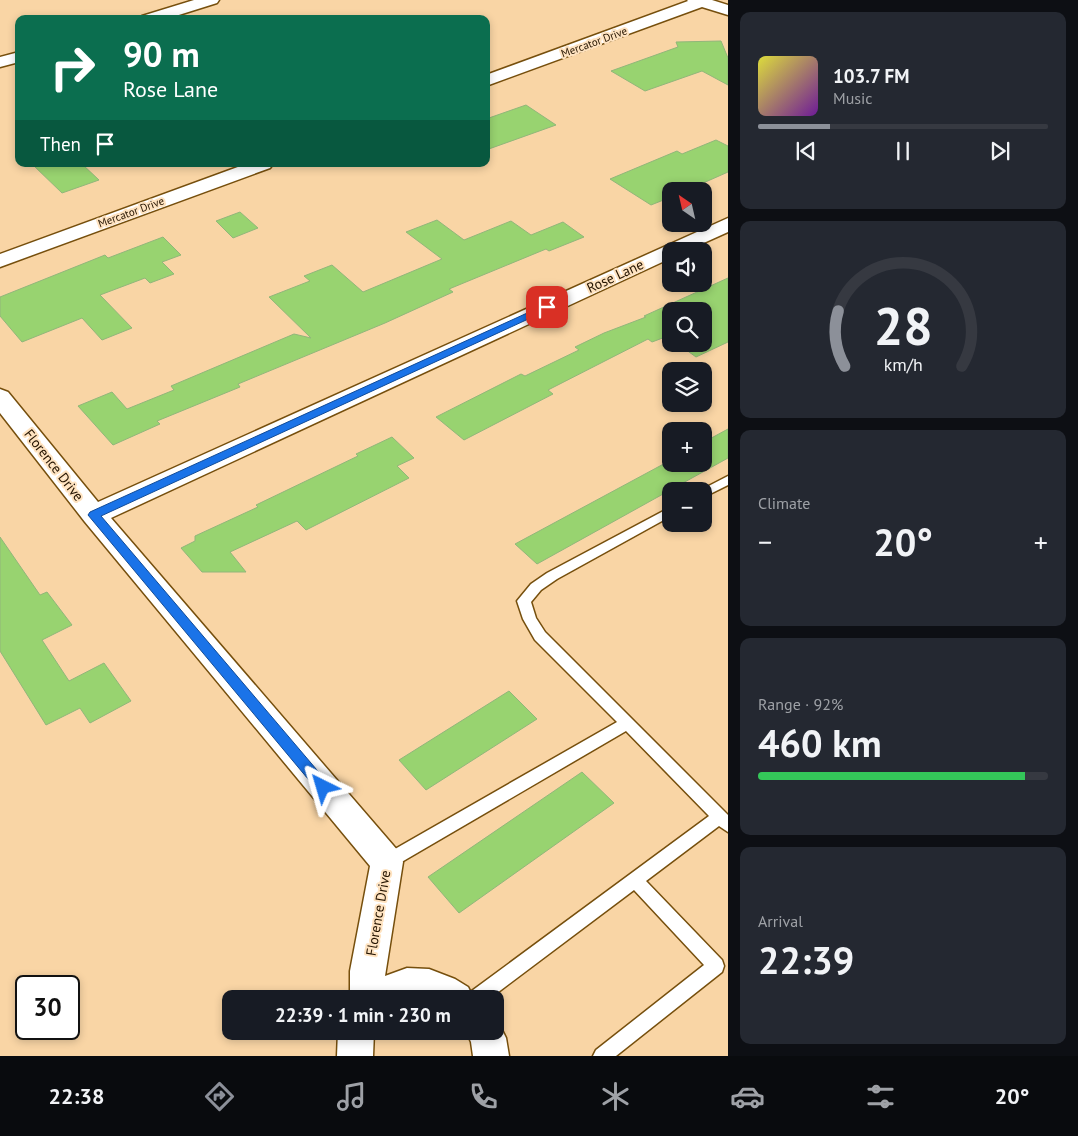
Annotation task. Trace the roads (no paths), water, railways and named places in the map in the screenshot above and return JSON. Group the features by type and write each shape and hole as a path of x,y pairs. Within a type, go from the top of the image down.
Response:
{"street":[{"path":"161,15 211,0"},
{"path":"698,1 728,10"},
{"name":"Mercator Drive","path":"490,79 698,1"},
{"path":"0,62 15,58"},
{"name":"Mercator Drive","path":"0,261 255,167"},
{"name":"Rose Lane","path":"94,515 728,224"},
{"name":"Florence Drive","path":"0,397 94,515 387,862 367,971 368,990"},
{"path":"394,990 399,987 428,985 441,990"},
{"path":"355,1056 356,1040"},
{"path":"488,1040 491,1056"}],"lane":[{"path":"712,489 728,480"},
{"path":"487,990 634,881 724,821 540,636 530,619 524,601 536,587 552,576 662,516"},
{"path":"387,862 626,724"},
{"path":"602,1056 716,966 634,881"}]}
